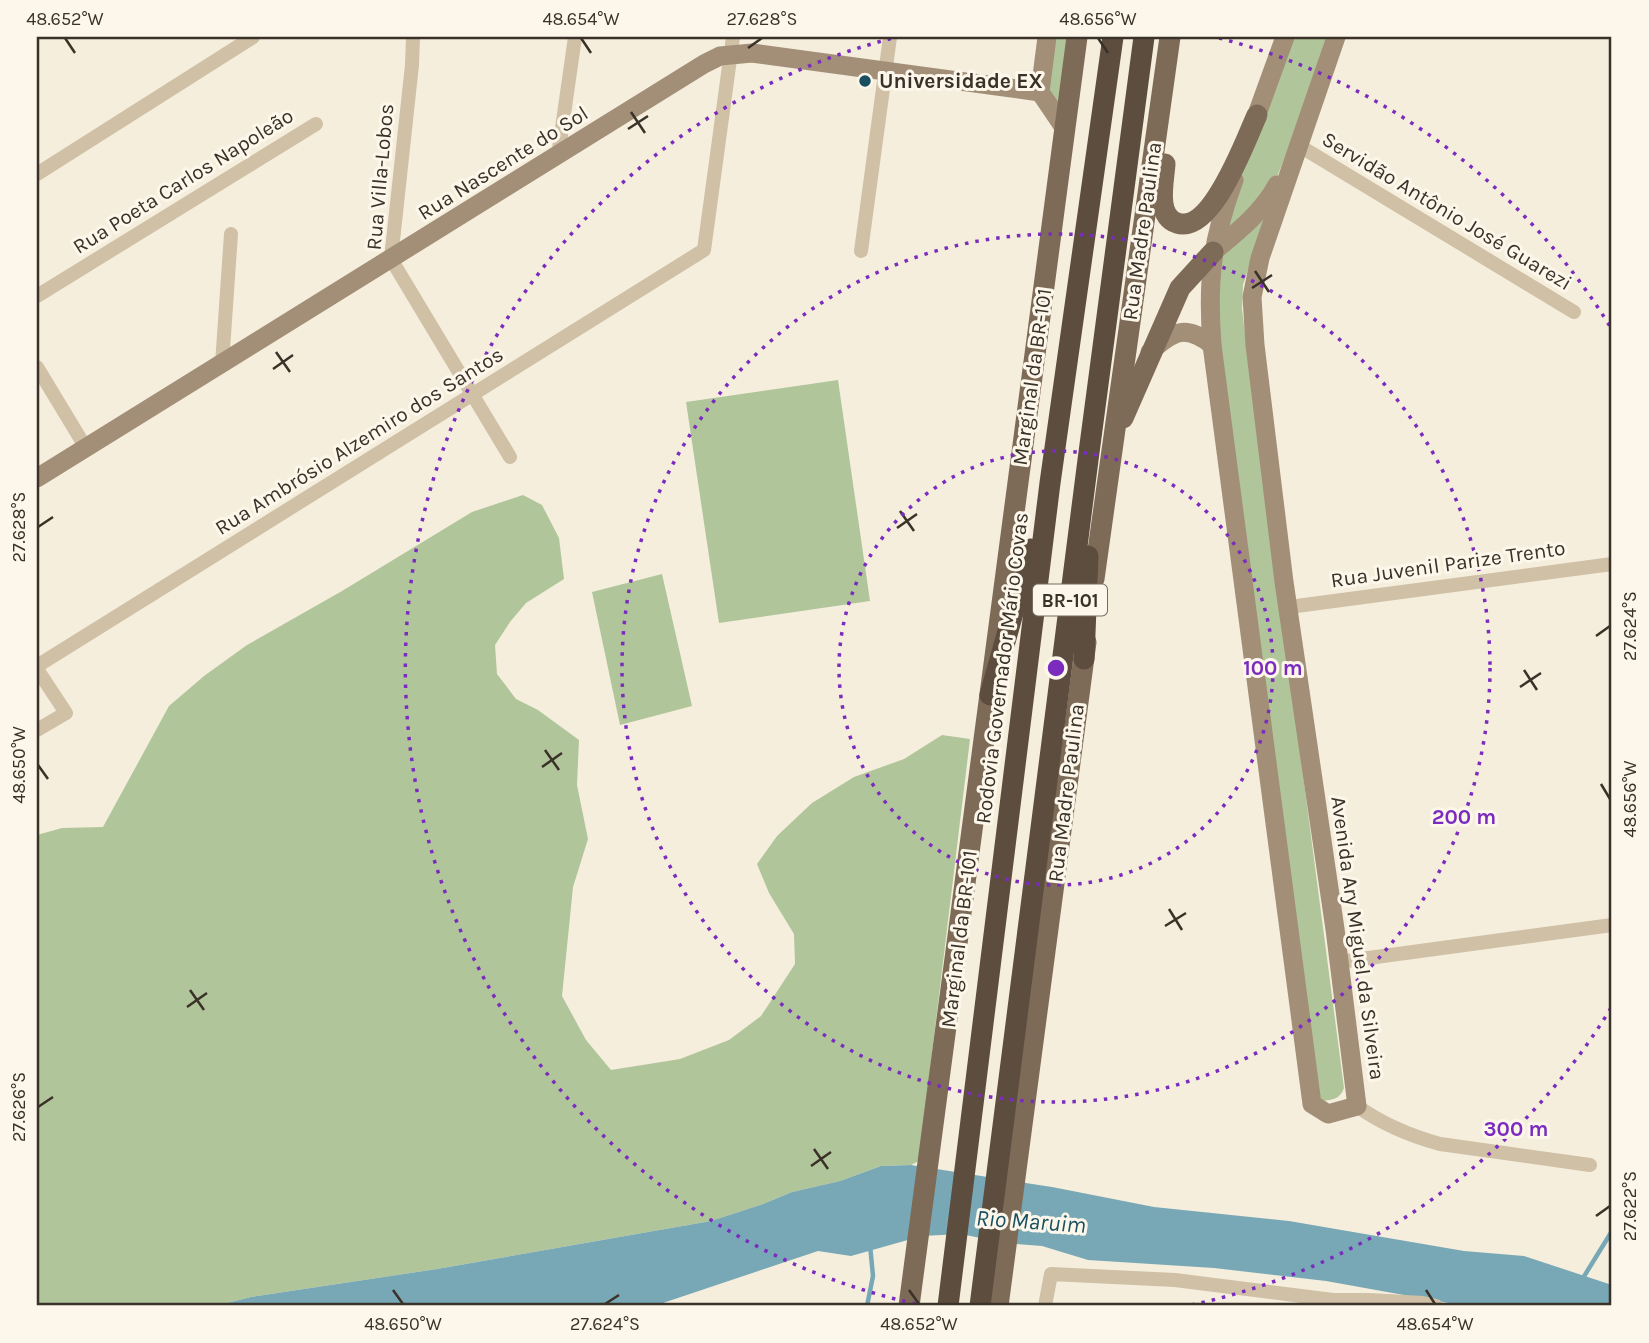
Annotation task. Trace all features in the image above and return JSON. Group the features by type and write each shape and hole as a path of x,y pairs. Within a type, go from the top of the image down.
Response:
{"highway":[{"name":"Rodovia Governador Mário Covas","path":"948,1300 1050,483 1113,37"},
{"name":"BR-101","path":"989,1303 999,1163 1144,37"},
{"path":"1084,659 1088,460"},
{"path":"990,695 1050,483"}],"main road":[{"name":"Marginal da BR-101","path":"910,1303 1077,37"},
{"name":"Rua Madre Paulina","path":"989,1303 1020,1147 1111,448 1170,37"},
{"path":"1165,73 1169,90 1163,198 1168,218 1177,224 1188,224 1198,219 1211,207 1256,116"},
{"path":"1111,448 1180,288 1213,252"}],"street":[{"path":"37,174 253,37"},
{"name":"Rua Villa-Lobos","path":"413,37 391,259 510,457"},
{"path":"558,156 575,37"},
{"path":"861,251 890,37"},
{"path":"1047,37 1040,92 1065,130"},
{"name":"Avenida Ary Miguel da Silveira","path":"1284,37 1221,215 1209,284 1212,345 1312,1104 1328,1114 1357,1105 1289,607 1255,345 1252,297 1260,258 1336,37"},
{"name":"Rua Nascente do Sol","path":"37,478 720,56 732,45 752,53 1040,92"},
{"name":"Rua Ambrósio Alzemiro dos Santos","path":"37,668 704,250 732,45"},
{"name":"Rua Poeta Carlos Napoleão","path":"37,296 316,124"},
{"path":"1213,252 1249,223 1269,200 1297,148"},
{"name":"Servidão Antônio José Guarezi","path":"1297,148 1574,312"},
{"path":"222,364 231,234"},
{"path":"1150,353 1170,335 1182,332 1195,333 1212,345"},
{"path":"37,367 86,448"},
{"name":"Rua Juvenil Parize Trento","path":"1289,607 1612,564"},
{"path":"37,668 66,713 37,730"},
{"path":"1339,962 1612,925"},
{"path":"1357,1105 1371,1116 1440,1144 1590,1165"},
{"path":"1045,1306 1051,1274 1175,1280 1333,1300 1436,1306"}],"green space":[{"path":"1052,37 1069,37 1057,111 1044,87"},
{"path":"1294,37 1326,37 1289,148 1274,184 1219,242 1227,212"},
{"path":"1264,219 1243,285 1242,309 1344,1088 1336,1098 1322,1101 1316,1090 1219,367 1216,256"},
{"path":"838,380 870,601 719,623 686,402"},
{"path":"523,495 542,505 559,538 564,579 526,603 510,622 495,645 497,674 516,699 538,710 579,740 577,785 588,839 573,887 562,996 586,1040 611,1070 680,1059 729,1040 761,1016 795,964 794,934 769,893 757,864 777,836 812,803 854,777 904,759 942,735 970,739 919,1161 911,1165 881,1166 840,1181 792,1192 711,1221 437,1269 251,1297 215,1306 37,1306 37,835 62,828 103,827 169,706 247,645 472,512"},
{"path":"662,574 692,706 620,725 592,592"}],"water":[{"name":"Rio Maruim","path":"911,1165 1052,1187 1154,1207 1289,1221 1464,1251 1524,1256 1612,1285 1612,1306 1465,1306 1326,1281 1214,1268 1088,1260 1042,1246 1004,1243 961,1234 922,1236 851,1256 818,1251 654,1306 215,1306 251,1297 437,1269 711,1221 792,1192 840,1181 881,1166"}],"waterway":[{"path":"1583,1278 1612,1231"},
{"path":"867,1306 873,1276 870,1245"}],"place":[{"name":"Universidade EX","path":"865,81"}]}
